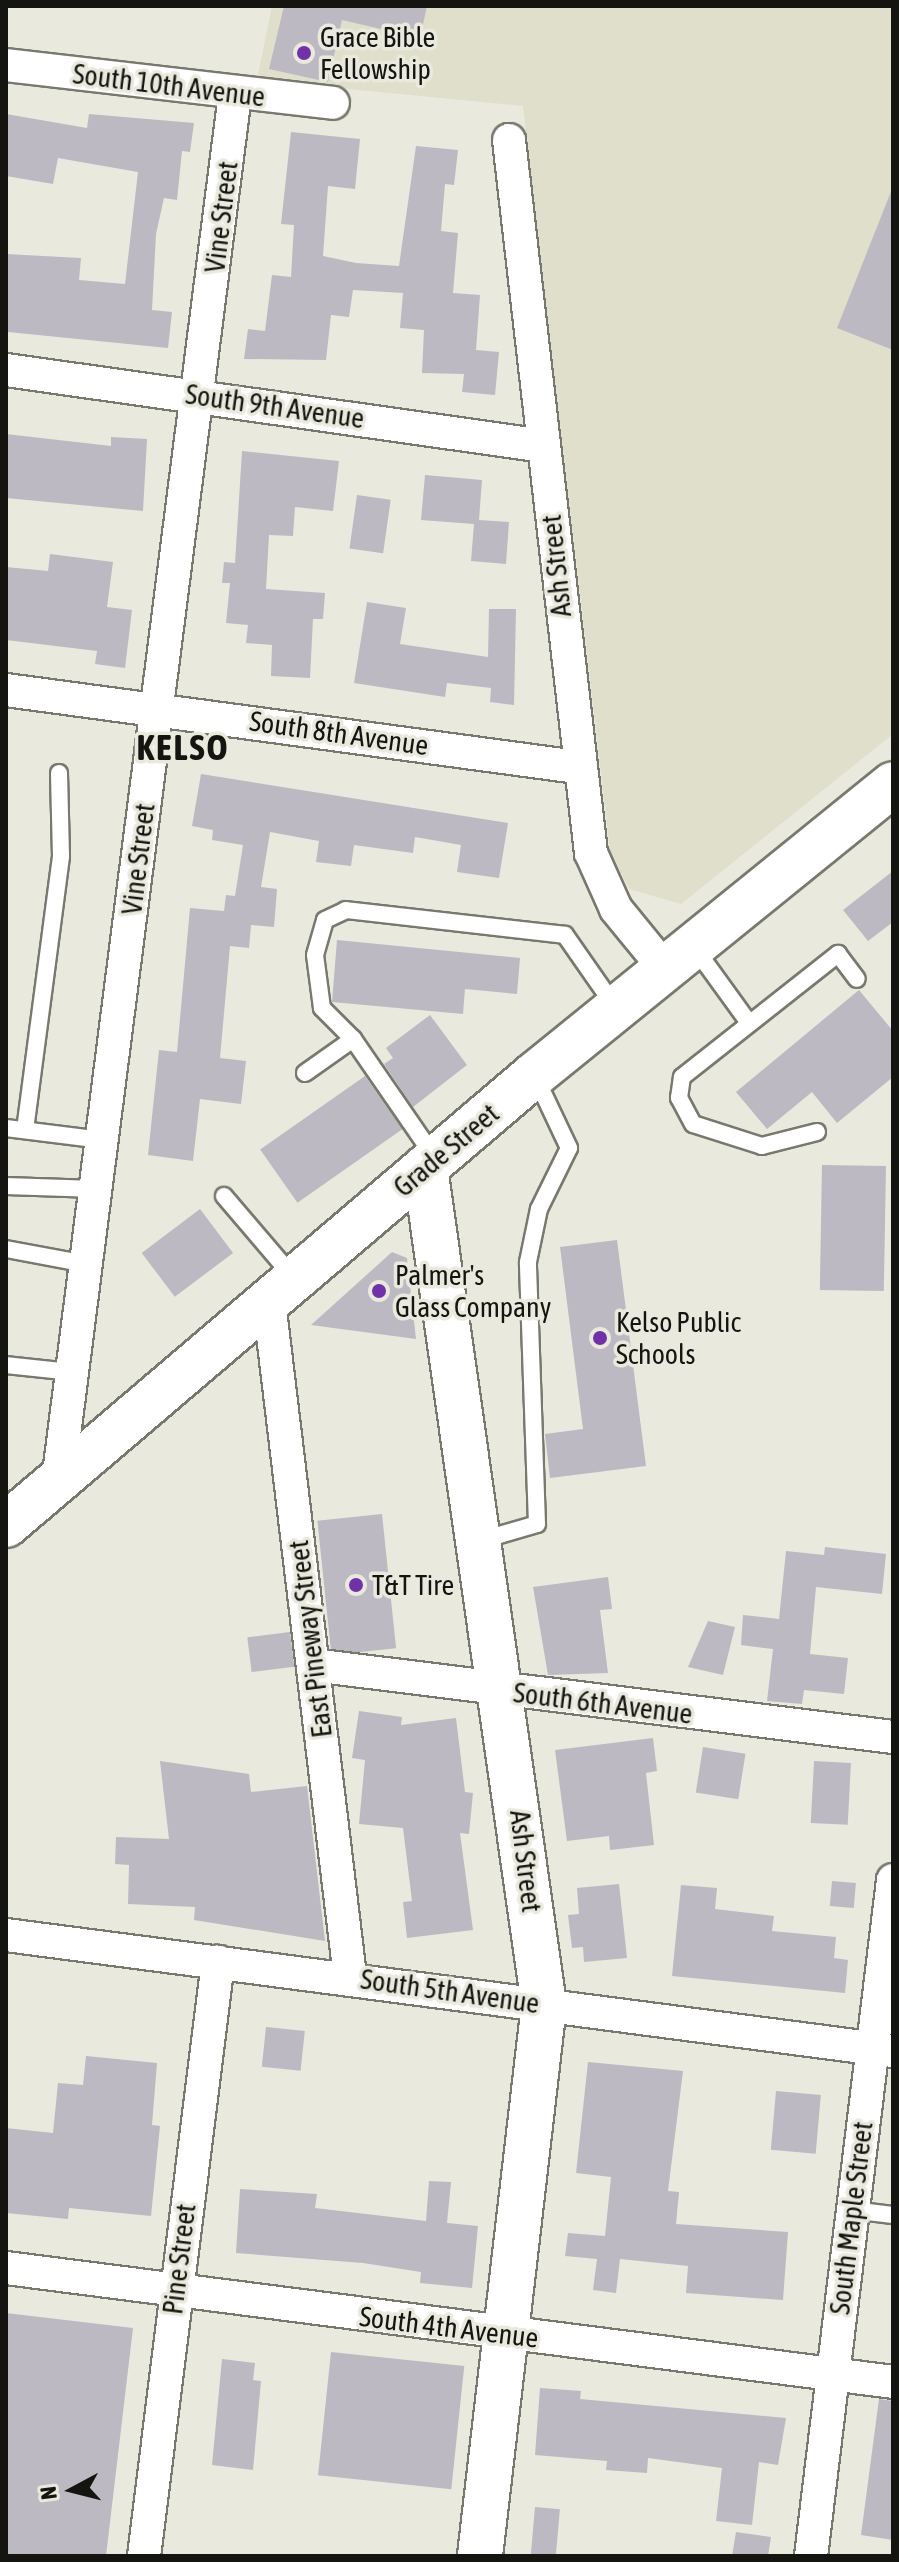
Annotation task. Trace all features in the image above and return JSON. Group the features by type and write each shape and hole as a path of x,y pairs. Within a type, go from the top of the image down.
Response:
{"street":[{"name":"South 10th Avenue","path":"6,65 333,103"},
{"name":"Vine Street","path":"58,1482 200,395 235,94"},
{"name":"Ash Street","path":"509,140 577,767 591,853 616,909 680,959"},
{"name":"South 9th Avenue","path":"6,370 544,446"},
{"name":"South 8th Avenue","path":"6,690 158,708 577,767"},
{"name":"Grade Street","path":"6,1525 534,1075 893,784"},
{"name":"Ash Street","path":"430,1164 505,1691 544,2005 480,2556"},
{"name":"East Pineway Street","path":"282,1291 313,1665 350,1976"},
{"name":"South 6th Avenue","path":"313,1665 893,1737"},
{"name":"South Maple Street","path":"811,2556 852,2210 882,2049 893,1883"},
{"name":"South 5th Avenue","path":"6,1935 350,1976 882,2049"},
{"name":"Pine Street","path":"144,2556 218,1962"},
{"name":"South 4th Avenue","path":"6,2268 507,2336 893,2382"}],"lane":[{"path":"25,1130 61,856 59,773"},
{"path":"430,1164 353,1039 322,1008 315,955 325,920 346,910 565,935 617,1009"},
{"path":"817,1132 762,1146 693,1124 679,1098 682,1077 838,954 857,979"},
{"path":"680,959 749,1023"},
{"path":"305,1073 353,1039"},
{"path":"482,1540 537,1524 528,1262 539,1209 569,1148 534,1075"},
{"path":"6,1128 102,1140"},
{"path":"6,1186 96,1189"},
{"path":"224,1196 282,1291"},
{"path":"6,1249 86,1264"},
{"path":"6,1365 72,1372"},
{"path":"852,2210 893,2215"}],"shaded area":[{"path":"272,6 893,6 893,734 681,904 629,889 610,850 523,106 257,80"}],"building":[{"name":"Grace Bible Fellowship","path":"284,6 427,6 420,38 342,20 328,82 269,69"},
{"path":"6,114 87,128 89,114 194,123 190,152 182,151 177,200 164,198 156,234 152,310 172,312 168,348 8,332 6,254 81,258 79,280 125,284 138,172 58,158 53,184 6,176"},
{"path":"291,132 360,139 355,189 328,186 323,256 356,263 399,266 416,146 458,150 454,185 445,184 441,231 458,233 453,293 480,295 476,350 499,352 495,395 462,392 464,374 422,373 424,330 400,328 403,293 353,290 349,317 331,315 326,360 244,359 248,329 265,331 272,275 291,277 294,225 281,224"},
{"path":"893,190 893,350 837,328"},
{"path":"6,434 111,446 111,437 147,439 143,511 6,498"},
{"path":"242,451 339,461 333,511 295,507 293,536 269,535 266,589 325,593 323,619 313,619 310,678 271,676 272,645 246,643 248,625 226,623 230,583 222,583 224,562 235,563"},
{"path":"425,475 482,480 479,520 509,522 506,564 471,561 474,524 421,520"},
{"path":"357,495 391,500 383,553 349,548"},
{"path":"50,554 113,562 107,607 132,610 125,668 95,664 97,651 6,640 6,567 48,571"},
{"path":"367,602 406,608 400,644 488,657 489,609 516,609 514,705 490,702 491,688 447,683 445,697 354,683"},
{"path":"201,774 508,823 499,878 457,872 461,845 415,837 413,853 354,845 351,866 316,862 319,841 270,832 261,887 277,889 274,927 251,925 249,948 230,946 220,1058 246,1061 241,1104 200,1099 193,1161 148,1155 159,1050 177,1052 190,908 224,911 226,895 235,896 243,845 212,840 213,830 192,826"},
{"path":"893,871 893,922 868,941 843,910"},
{"path":"337,940 520,958 517,994 465,989 463,1014 332,1002"},
{"path":"859,990 893,1031 893,1077 837,1123 812,1092 767,1129 736,1092"},
{"path":"430,1015 467,1065 413,1107 384,1064 393,1058 386,1048"},
{"path":"365,1076 402,1129 297,1203 260,1149"},
{"path":"822,1165 886,1166 884,1291 820,1290"},
{"path":"200,1209 233,1253 175,1297 142,1253"},
{"name":"Kelso Public Schools","path":"617,1240 646,1466 550,1478 545,1434 583,1429 560,1247"},
{"name":"Palmer's Glass Company","path":"392,1252 407,1258 416,1339 311,1325"},
{"name":"T&T Tire","path":"382,1514 396,1648 331,1655 317,1521"},
{"path":"825,1547 886,1554 882,1594 816,1587 810,1654 848,1658 844,1694 804,1690 802,1704 767,1701 773,1649 741,1645 743,1615 779,1619 786,1551 824,1555"},
{"path":"608,1577 612,1609 600,1610 608,1673 548,1675 533,1587"},
{"path":"708,1621 735,1627 723,1675 688,1667"},
{"path":"290,1632 294,1667 252,1672 247,1637"},
{"path":"359,1711 402,1717 401,1725 456,1718 465,1792 473,1793 469,1834 460,1833 473,1930 407,1938 403,1902 412,1901 403,1828 359,1824 365,1760 352,1758"},
{"path":"653,1738 657,1771 646,1773 654,1845 610,1850 609,1836 567,1841 555,1750"},
{"path":"703,1747 745,1754 738,1799 696,1792"},
{"path":"160,1761 249,1774 251,1792 307,1786 325,1941 194,1920 195,1907 128,1904 129,1865 115,1864 116,1837 169,1839"},
{"path":"814,1761 851,1763 848,1825 811,1823"},
{"path":"832,1881 856,1883 854,1908 830,1906"},
{"path":"619,1884 627,1958 584,1962 583,1947 572,1948 568,1915 579,1914 577,1888"},
{"path":"681,1885 717,1888 715,1909 774,1916 772,1931 836,1937 834,1958 848,1960 845,1993 672,1976"},
{"path":"266,2027 305,2031 301,2071 262,2067"},
{"path":"86,2056 157,2063 152,2125 160,2126 151,2216 69,2208 68,2219 6,2213 6,2128 53,2133 58,2083 83,2085"},
{"path":"588,2062 683,2071 668,2191 679,2192 676,2224 788,2232 783,2300 686,2293 688,2266 620,2259 616,2293 593,2290 597,2259 565,2256 568,2233 605,2236 611,2177 576,2173"},
{"path":"776,2091 821,2095 816,2154 771,2150"},
{"path":"429,2181 451,2182 447,2223 478,2226 472,2288 420,2283 421,2272 363,2263 236,2253 240,2189 317,2194 315,2208 426,2221"},
{"path":"6,2313 133,2328 106,2556 6,2556"},
{"path":"331,2352 464,2366 451,2489 318,2475"},
{"path":"222,2359 255,2363 253,2380 261,2381 253,2470 212,2465"},
{"path":"540,2388 581,2391 580,2399 786,2418 778,2465 759,2462 752,2525 716,2521 722,2468 648,2458 647,2473 606,2470 607,2461 535,2455"},
{"path":"879,2399 893,2401 893,2540 861,2535"},
{"path":"535,2507 560,2509 556,2556 531,2556"},
{"path":"736,2532 771,2537 768,2556 732,2556"}],"place":[{"name":"Grace Bible Fellowship","path":"304,53"},
{"name":"Palmer's Glass Company","path":"379,1291"},
{"name":"Kelso Public Schools","path":"600,1338"},
{"name":"T&T Tire","path":"356,1585"}],"district":[{"name":"KELSO","path":"183,748"}]}
